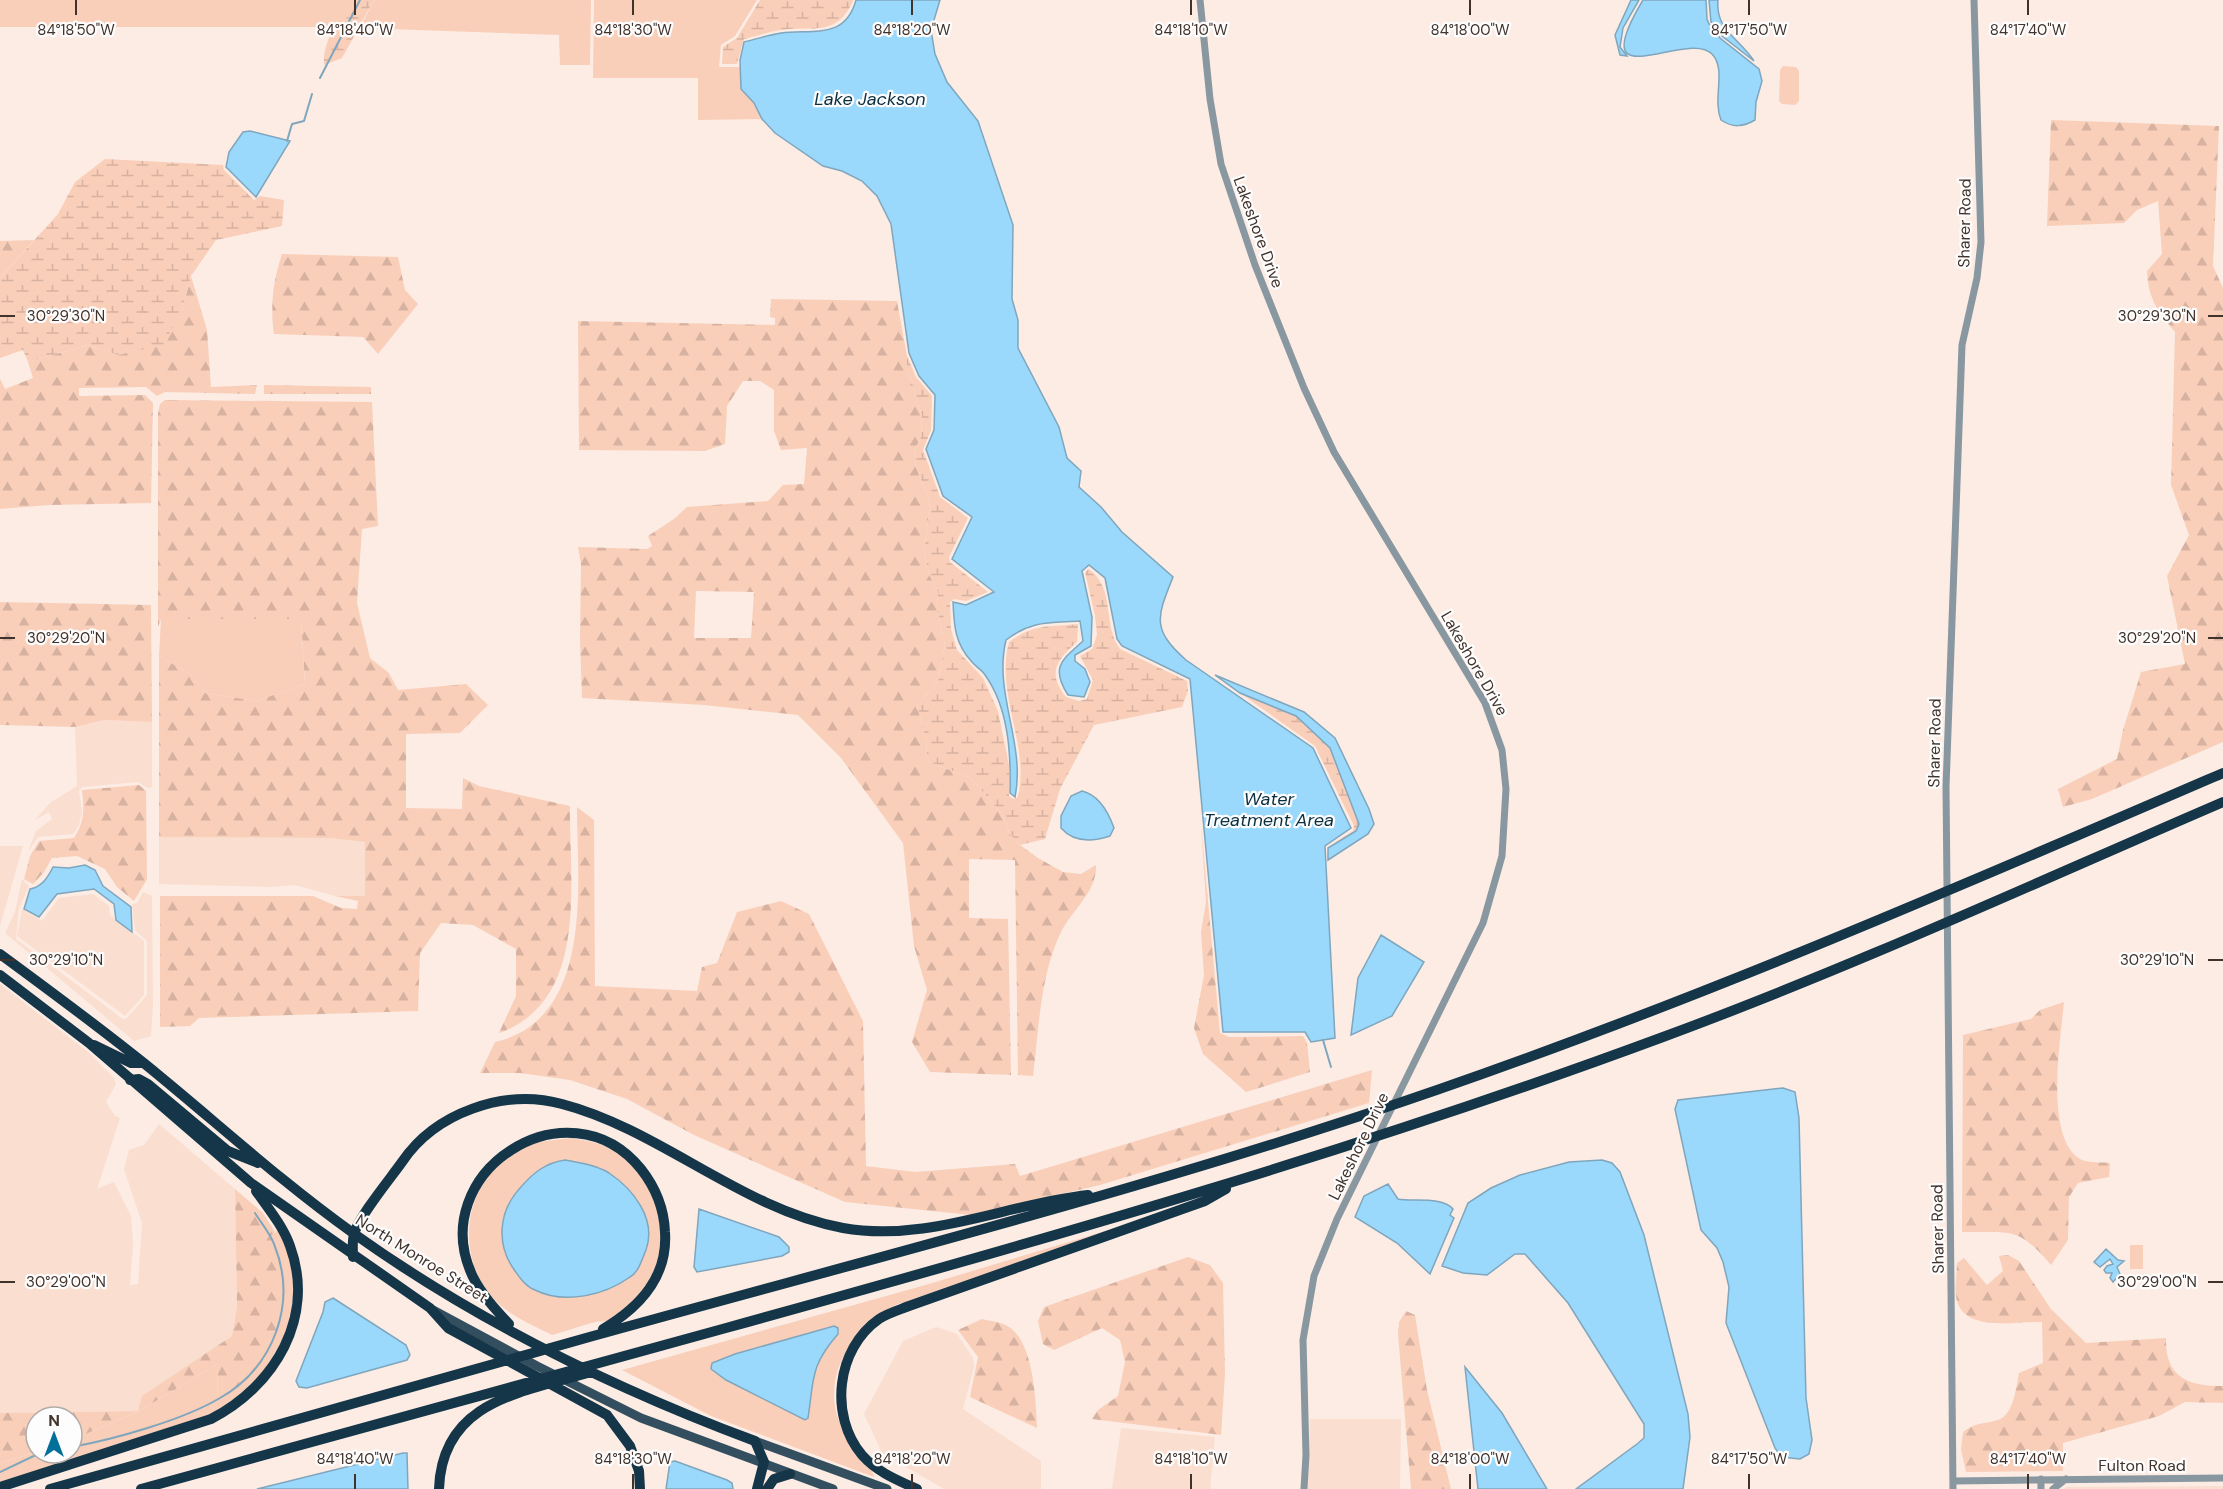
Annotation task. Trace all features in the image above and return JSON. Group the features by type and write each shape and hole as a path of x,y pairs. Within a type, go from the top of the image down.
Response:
{"highway":[{"path":"50,1489 1118,1191 1353,1118 1425,1094 1724,983 1929,900 2223,773"},
{"path":"141,1489 930,1271 1244,1179 1411,1125 1663,1037 1783,990 2223,802"},
{"name":"North Monroe Street","path":"0,954 144,1063 268,1167 354,1234 446,1293 515,1331 620,1385 755,1441"},
{"path":"0,975 89,1043 250,1183 352,1257 430,1308 448,1328 607,1415 621,1431 636,1459 640,1489"},
{"path":"89,1043 131,1063 144,1063"},
{"path":"130,1080 139,1079 148,1084 228,1151 268,1167"},
{"path":"352,1257 354,1234 410,1151 426,1135 466,1111 484,1105 530,1100 559,1103 580,1109 614,1123 781,1208 843,1228 900,1232 932,1229 1069,1197 1118,1191"},
{"path":"515,1331 486,1298 473,1278 464,1246 466,1211 478,1182 503,1154 541,1135 580,1133 620,1149 636,1162 651,1181 665,1218 664,1257 652,1287 638,1305 592,1336"},
{"path":"917,1489 881,1472 872,1464 851,1437 844,1421 841,1395 843,1377 853,1351 869,1328 879,1319 909,1306 1205,1201 1244,1179"},
{"path":"0,1487 211,1419 242,1400 268,1374 286,1346 293,1326 298,1279 295,1260 285,1233 250,1183"},
{"path":"439,1489 441,1471 452,1442 463,1426 478,1411 495,1400 608,1367 625,1355"},
{"path":"755,1441 764,1464 757,1489"},
{"path":"767,1489 774,1479 790,1474"}],"main road":[{"path":"430,1308 590,1394 678,1434 833,1489"},
{"name":"North Monroe Street","path":"755,1441 887,1489"}],"street":[{"name":"Lakeshore Drive","path":"1200,0 1210,99 1221,164 1255,265 1304,388 1334,452 1485,703 1503,750 1506,789 1502,856 1483,923 1337,1218 1314,1276 1303,1340 1306,1455 1304,1489"},
{"name":"Sharer Road","path":"1953,1485 1947,950 1948,706 1960,365 1964,326 1977,278 1981,242 1974,0"},
{"name":"Fulton Road","path":"1953,1485 2041,1479 2223,1478"},
{"path":"2041,1479 2042,1489"},
{"path":"2054,1489 2066,1479"}],"shaded area":[{"path":"104,720 152,722 152,787 148,788 138,782 82,787 79,791 82,812 79,825 73,834 38,837 28,852 36,831 52,819 49,812 35,820 50,803 77,786 75,727"},
{"path":"159,837 329,838 366,842 365,896 335,896 295,885 271,887 159,884"},
{"path":"0,846 23,846 0,926"},
{"path":"22,879 29,886 19,908 16,939 123,1019 127,1018 147,995 147,941 135,930 132,904 137,903 143,892 152,896 151,1036 134,1041 5,933 15,912"},
{"path":"93,894 109,906 110,915 144,941 144,995 125,1016 17,936 22,909 42,921 59,898"},
{"path":"0,984 88,1052 114,1078 116,1084 106,1102 115,1116 120,1118 97,1189 114,1182 131,1216 133,1244 130,1285 138,1284 142,1223 124,1169 129,1150 144,1145 159,1124 235,1189 237,1307 232,1336 139,1411 84,1412 84,1405 24,1405 24,1413 0,1413"},
{"path":"936,1327 957,1334 973,1358 974,1367 963,1409 1041,1461 1041,1489 944,1489 882,1453 864,1414 903,1341"},
{"path":"1310,1419 1401,1419 1400,1489 1308,1489"},
{"path":"1121,1428 1215,1437 1210,1489 1112,1489"},
{"path":"2223,1486 2223,1489 2063,1489 2067,1487"}],"green space":[{"path":"0,0 350,0 336,27 0,27"},
{"path":"350,0 374,0 342,58 324,65 328,40"},
{"path":"374,0 591,0 590,65 560,65 559,35 360,28"},
{"path":"594,0 757,0 735,36 721,45 719,67 741,67 741,89 754,103 762,119 698,120 698,78 593,78"},
{"path":"760,0 853,1 839,20 823,28 781,30 744,39 737,64 722,64 723,47 737,38"},
{"path":"1783,66 1796,67 1799,71 1799,101 1795,105 1782,104 1779,101 1780,70"},
{"path":"2051,120 2219,126 2213,266 2223,288 2223,742 2092,799 2063,807 2058,789 2117,759 2123,730 2141,672 2185,664 2167,576 2189,535 2171,485 2175,332 2155,304 2149,289 2147,271 2162,254 2158,201 2137,210 2124,223 2047,226"},
{"path":"105,159 223,165 224,170 254,200 260,196 284,200 282,226 216,240 191,276 182,310 163,345 118,355 88,345 28,362 23,350 0,358 0,278 58,214 75,182"},
{"path":"34,240 0,278 0,241"},
{"path":"282,254 398,257 405,290 418,304 378,354 363,337 274,334 273,294"},
{"path":"191,276 207,330 211,387 257,385 255,394 165,392 157,396 146,387 79,388 79,396 145,395 153,403 151,503 50,505 0,509 0,379 5,389 33,378 28,362 88,345 118,355 182,310"},
{"path":"771,299 897,301 907,356 907,369 922,416 921,437 914,452 916,467 930,502 924,553 929,574 938,592 937,608 945,645 938,682 917,705 926,739 927,761 971,778 1002,814 1009,833 1020,845 1038,858 1063,872 1081,874 1096,865 1093,883 1062,930 1049,965 1033,1076 1018,1075 1015,860 969,859 969,918 1008,919 1011,1075 930,1072 912,1042 927,990 914,946 903,843 841,758 798,715 704,705 582,698 581,564 578,547 647,549 652,546 648,536 674,519 687,507 768,501 783,485 804,484 807,448 781,450 774,431 774,390 760,381 743,381 727,406 725,444 705,451 579,450 578,321 775,325 775,318 770,317","holes":["696,591 754,592 751,638 694,638"]},
{"path":"907,356 916,377 932,396 931,430 923,450 940,497 968,518 949,557 950,562 988,592 966,601 954,599 950,602 951,629 957,650 983,678 998,711 1009,765 1009,796 1013,799 1018,797 1020,758 1006,681 1009,642 1033,629 1078,624 1077,642 1064,654 1056,673 1060,688 1066,697 1079,701 1087,699 1093,680 1080,656 1092,649 1097,635 1085,572 1089,569 1103,586 1111,629 1120,649 1187,681 1188,691 1182,707 1094,725 1060,789 1045,839 1020,845 1009,833 1002,814 971,778 927,761 926,739 917,705 938,682 945,645 937,608 938,592 929,574 924,553 930,502 916,467 914,452 921,437 922,416 907,369"},
{"path":"264,385 371,387 371,394 264,394"},
{"path":"165,400 372,402 378,526 362,529 357,603 370,658 389,673 398,690 466,684 488,705 460,733 406,734 406,808 462,809 463,778 479,786 570,806 571,902 568,936 561,967 548,995 528,1017 499,1033 516,996 516,949 473,925 441,923 420,953 418,1011 199,1018 190,1026 160,1027 160,896 313,896 341,908 357,909 358,901 335,896 365,896 365,842 329,838 159,837 159,656 190,674 205,693 256,701 305,684 301,619 161,619 158,627 158,413 160,404"},
{"path":"0,602 151,605 152,722 104,720 75,727 0,725"},
{"path":"161,619 301,619 305,684 256,701 205,693 190,674 159,656"},
{"path":"1240,693 1296,716 1330,748 1359,824 1356,831 1333,844 1353,831 1354,826 1315,746"},
{"path":"139,785 146,791 147,879 134,901 117,887 105,869 77,856 52,858 44,872 33,884 24,879 30,856 39,841 74,838 83,815 82,790"},
{"path":"577,807 594,820 595,986 697,991 702,967 717,963 737,912 781,901 809,914 863,1021 866,1166 915,1172 1015,1164 1020,1176 1372,1070 1369,1103 1100,1185 971,1215 845,1202 694,1135 627,1099 570,1080 520,1073 480,1073 495,1042 527,1028 550,1006 565,978 574,944 577,909"},
{"path":"1201,824 1220,1033 1229,1037 1303,1036 1307,1043 1310,1072 1246,1092 1203,1054 1194,1028 1204,975 1201,932 1206,902"},
{"path":"2064,1002 2057,1087 2062,1132 2070,1149 2082,1160 2110,1163 2109,1177 2078,1183 2069,1197 2068,1240 2051,1265 2021,1237 2003,1232 1962,1232 1963,1035 2031,1019 2040,1010"},
{"path":"572,1138 612,1149 623,1156 641,1174 653,1195 660,1217 661,1240 657,1263 647,1284 633,1303 611,1320 591,1323 552,1335 512,1314 491,1296 480,1279 473,1261 469,1242 470,1223 481,1186 507,1157 530,1145","holes":["565,1160 603,1172 624,1186 633,1196 646,1220 578,1297 541,1290 522,1278 502,1221 519,1189 533,1175"]},
{"path":"235,1189 263,1213 275,1232 270,1237 278,1256 282,1291 277,1327 265,1355 245,1379 217,1401 218,1364 139,1411 84,1435 84,1412 138,1411 142,1396 232,1336 237,1307"},
{"path":"279,1229 294,1272 291,1325 258,1382 210,1416 84,1456 84,1435 139,1411 218,1364 217,1400 274,1243 270,1237"},
{"path":"1112,1229 902,1305 900,1303 868,1324 845,1354 834,1390 835,1409 842,1428 869,1465 874,1477 711,1416 622,1370 929,1284","holes":["834,1326 814,1375 810,1392 735,1354"]},
{"path":"2130,1245 2143,1245 2143,1269 2130,1269"},
{"path":"2008,1255 2019,1261 2051,1309 2086,1343 2166,1338 2167,1352 2175,1371 2190,1381 2223,1386 2223,1403 2185,1402 2159,1416 2063,1443 2063,1471 1966,1472 1961,1449 1963,1432 1976,1425 1998,1420 2008,1413 2019,1373 2043,1363 2042,1322 1982,1321 1971,1318 1962,1311 1957,1301 1957,1263 1964,1258 1987,1285 2003,1271 1999,1256"},
{"path":"1188,1257 1210,1265 1223,1283 1225,1374 1221,1435 1092,1419 1098,1410 1118,1396 1125,1362 1120,1340 1102,1328 1054,1350 1043,1344 1038,1321 1044,1307"},
{"path":"1406,1311 1415,1315 1427,1390 1451,1489 1411,1489 1398,1334 1399,1322"},
{"path":"982,1319 1009,1327 1024,1346 1032,1374 1037,1428 970,1397 978,1357 958,1330"},
{"path":"0,1413 24,1413 24,1456 0,1463"},
{"path":"24,1456 24,1465 54,1465 0,1482 0,1463"}],"water":[{"name":"Lake Jackson","path":"856,0 940,0 931,30 935,54 947,82 978,121 1013,225 1012,299 1018,320 1018,348 1059,427 1067,458 1081,471 1079,487 1101,507 1122,532 1173,577 1163,602 1160,622 1167,640 1186,660 1313,748 1351,828 1325,846 1335,1038 1311,1042 1305,1032 1223,1032 1190,679 1122,646 1117,639 1105,578 1089,565 1082,571 1092,617 1091,646 1075,655 1075,661 1085,669 1090,682 1084,697 1068,695 1059,671 1064,659 1083,641 1080,621 1033,626 1006,640 1003,679 1014,738 1017,777 1015,797 1010,793 1009,748 1004,717 993,688 962,648 956,634 954,619 953,602 966,605 994,592 952,559 972,517 943,496 926,449 934,430 935,395 919,376 909,353 891,224 877,196 862,181 842,171 823,166 775,133 741,89 740,60 744,42 781,33 826,30 836,27 851,13"},
{"path":"1631,0 1639,0 1623,28 1620,47 1627,56 1620,55 1615,35"},
{"path":"1643,0 1706,0 1709,24 1715,27 1720,38 1759,69 1762,81 1756,102 1755,120 1738,126 1721,120 1718,103 1718,68 1712,54 1700,48 1645,56 1631,55 1624,48 1627,31"},
{"path":"1709,0 1718,0 1720,19 1724,27 1754,61 1722,36 1718,26 1711,22"},
{"path":"250,131 290,141 256,197 226,167 229,152 243,132"},
{"path":"1215,675 1304,712 1335,738 1369,809 1374,824 1368,834 1328,860 1328,848 1356,831 1359,824 1330,748 1296,716 1240,693"},
{"path":"1082,791 1093,796 1106,811 1114,828 1110,836 1097,839 1077,839 1061,828 1061,816 1071,796"},
{"path":"85,865 95,870 103,886 131,907 132,932 116,920 114,904 94,889 57,894 39,917 24,909 30,889 41,884 53,867 69,868"},
{"path":"1381,935 1424,962 1392,1016 1351,1035 1358,978"},
{"path":"1783,1088 1795,1092 1799,1118 1806,1398 1812,1440 1809,1454 1800,1459 1781,1457 1775,1448 1726,1323 1729,1287 1717,1248 1701,1230 1675,1109 1678,1100"},
{"path":"565,1160 599,1168 618,1180 641,1206 648,1227 649,1238 646,1250 636,1272 609,1289 584,1296 559,1297 526,1285 509,1261 502,1240 507,1207 520,1188 540,1170"},
{"path":"1602,1160 1612,1163 1620,1172 1644,1235 1688,1414 1690,1437 1683,1489 1576,1489 1644,1438 1644,1424 1568,1303 1525,1254 1515,1254 1487,1275 1463,1273 1442,1266 1468,1203 1491,1188 1520,1175 1569,1162"},
{"path":"1388,1184 1398,1199 1442,1202 1453,1209 1450,1215 1454,1218 1430,1274 1397,1243 1355,1217 1364,1196"},
{"path":"699,1209 779,1237 789,1247 789,1252 782,1256 697,1272 694,1267"},
{"path":"2106,1249 2118,1260 2124,1261 2117,1267 2120,1274 2113,1282 2110,1278 2112,1273 2106,1273 2104,1270 2113,1264 2110,1259 2100,1267 2094,1262"},
{"path":"333,1298 406,1345 410,1355 407,1360 307,1388 299,1387 296,1381 325,1302"},
{"path":"834,1326 838,1328 838,1334 818,1364 808,1418 805,1420 726,1380 711,1369 712,1363 735,1354"},
{"path":"1465,1367 1502,1413 1547,1489 1478,1489"},
{"path":"407,1453 408,1489 257,1489"},
{"path":"675,1461 727,1480 732,1483 733,1489 666,1489 670,1462"}],"waterway":[{"path":"320,78 360,0"},
{"path":"287,141 292,124 304,121 312,94"},
{"path":"1323,1040 1331,1067"},
{"path":"84,1444 128,1434 187,1414 220,1398 239,1385 255,1369 276,1332 282,1310 283,1289 281,1266 274,1244 255,1213"},
{"path":"0,1472 24,1461"}],"water label":[{"name":"Water Treatment Area","path":"1269,809"}]}
